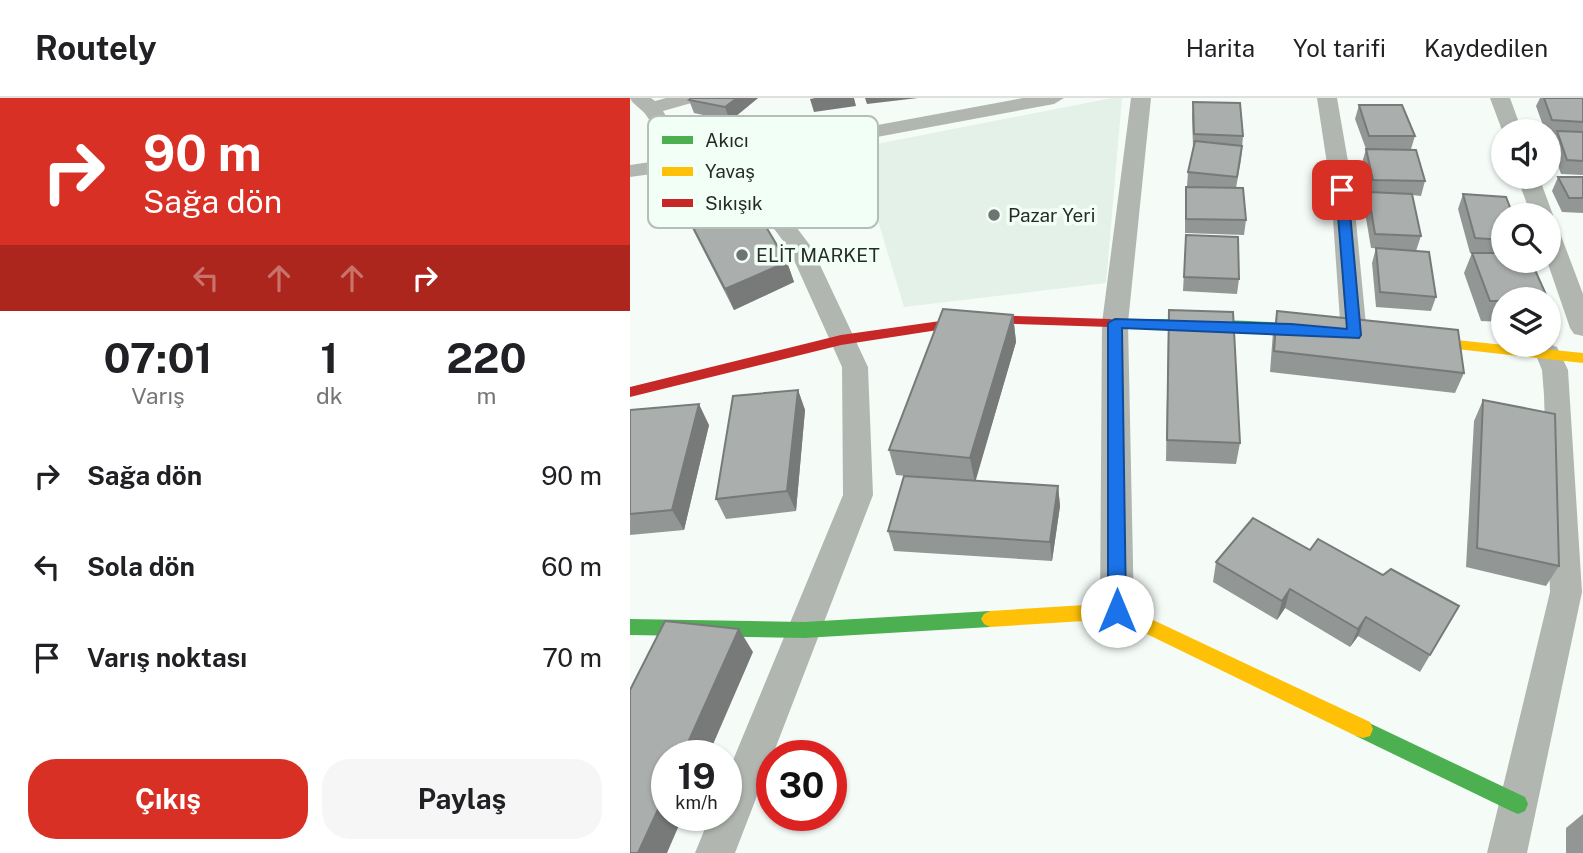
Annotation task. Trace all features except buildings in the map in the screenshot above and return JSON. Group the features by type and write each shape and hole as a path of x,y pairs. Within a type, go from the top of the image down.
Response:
{"street":[{"path":"645,103 688,98"},
{"path":"878,131 1054,98"},
{"path":"1117,611 1115,323 1141,98"},
{"path":"630,392 841,340 983,319 1291,328 1361,335 1342,190 1326,98"},
{"path":"1500,98 1508,119"},
{"path":"630,171 648,168"},
{"path":"715,853 858,495 855,367 800,248 784,228"},
{"path":"1561,267 1583,328"},
{"path":"1396,338 1491,347"},
{"path":"1561,355 1583,358"},
{"path":"1507,853 1566,592 1559,395 1550,357"},
{"path":"630,627 804,630 1117,611 1518,804"}],"shaded area":[{"name":"Pazar Yeri","path":"1122,98 1106,283 904,307 878,221 878,144"}],"traffic: fast":[{"path":"1110,323 1291,328 1327,332"},
{"path":"630,627 804,630 990,619"},
{"path":"1363,729 1518,804"}],"traffic: slow":[{"path":"1408,340 1583,358"},
{"path":"990,619 1117,611 1363,729"}],"traffic: jam":[{"path":"630,392 841,340 983,319 1110,323"}],"place":[{"name":"Pazar Yeri","path":"994,215"},
{"name":"ELİT MARKET","path":"742,255"}],"route":[{"path":"1117,611 1115,323 1291,328 1354,335 1342,190"}]}
